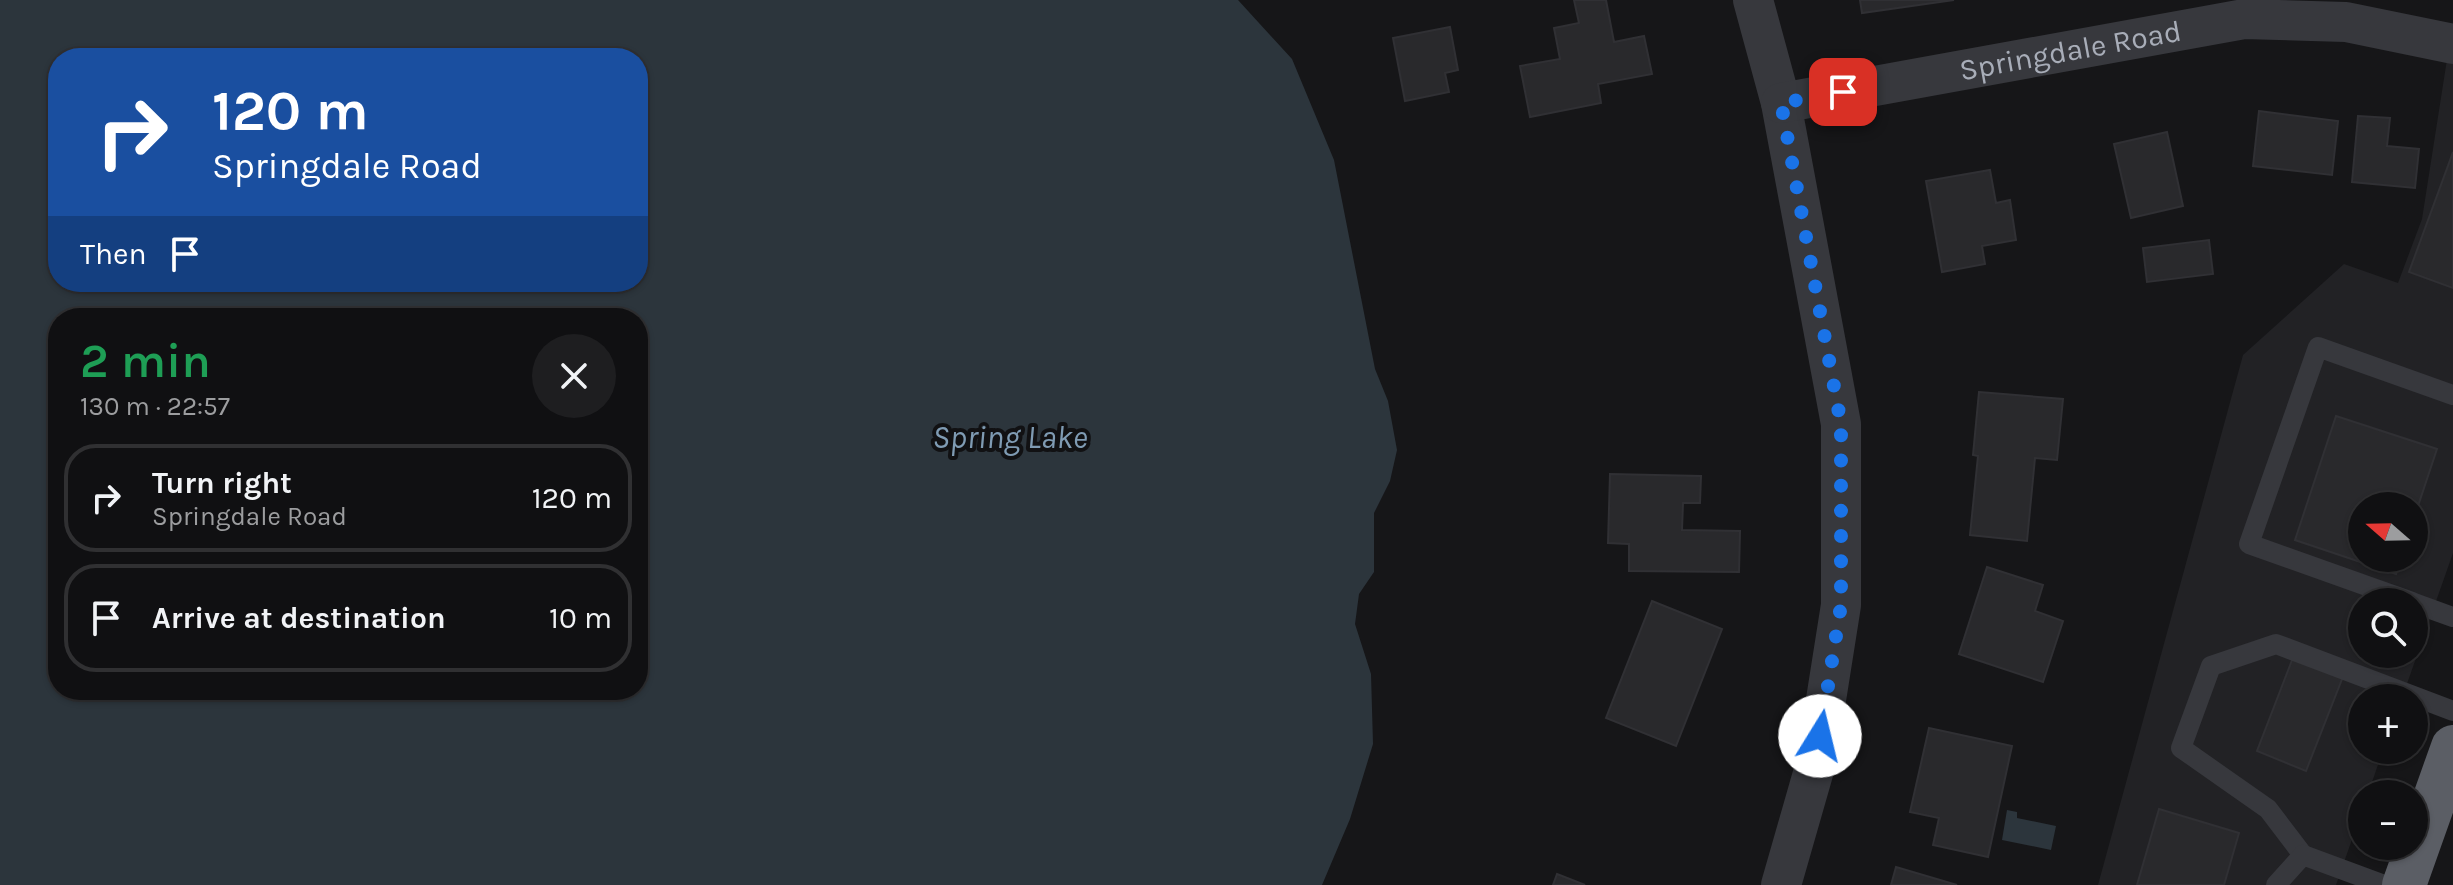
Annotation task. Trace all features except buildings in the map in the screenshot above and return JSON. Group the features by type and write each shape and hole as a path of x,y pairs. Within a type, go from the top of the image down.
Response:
{"highway":[{"path":"2404,885 2453,747"}],"street":[{"path":"1753,0 1781,103 1841,424 1841,605 1816,763 1781,885"},
{"name":"Springdale Road","path":"1781,103 2244,9 2346,22 2453,44"}],"lane":[{"path":"2373,588 2249,544 2318,347 2453,395"},
{"path":"2428,608 2453,617"},
{"path":"2384,885 2303,855 2268,809 2181,748 2211,666 2276,644 2453,711"},
{"path":"2276,885 2303,855"}],"shaded area":[{"path":"2453,21 2453,553 2428,624 2428,588 2348,588 2348,668 2413,668 2407,684 2348,684 2348,764 2378,764 2373,780 2348,780 2348,851 2336,885 2098,885 2243,355 2344,264 2398,283 2422,219"}],"water":[{"name":"Spring Lake","path":"0,0 1238,0 1292,59 1334,160 1375,369 1388,401 1397,450 1390,481 1374,513 1374,572 1359,594 1355,624 1371,674 1373,744 1350,819 1322,885 0,885"},
{"path":"2007,810 2017,812 2017,818 2056,826 2051,850 2002,840"}],"route":[{"path":"1820,736 1841,605 1841,424 1781,103 1843,92"}]}
